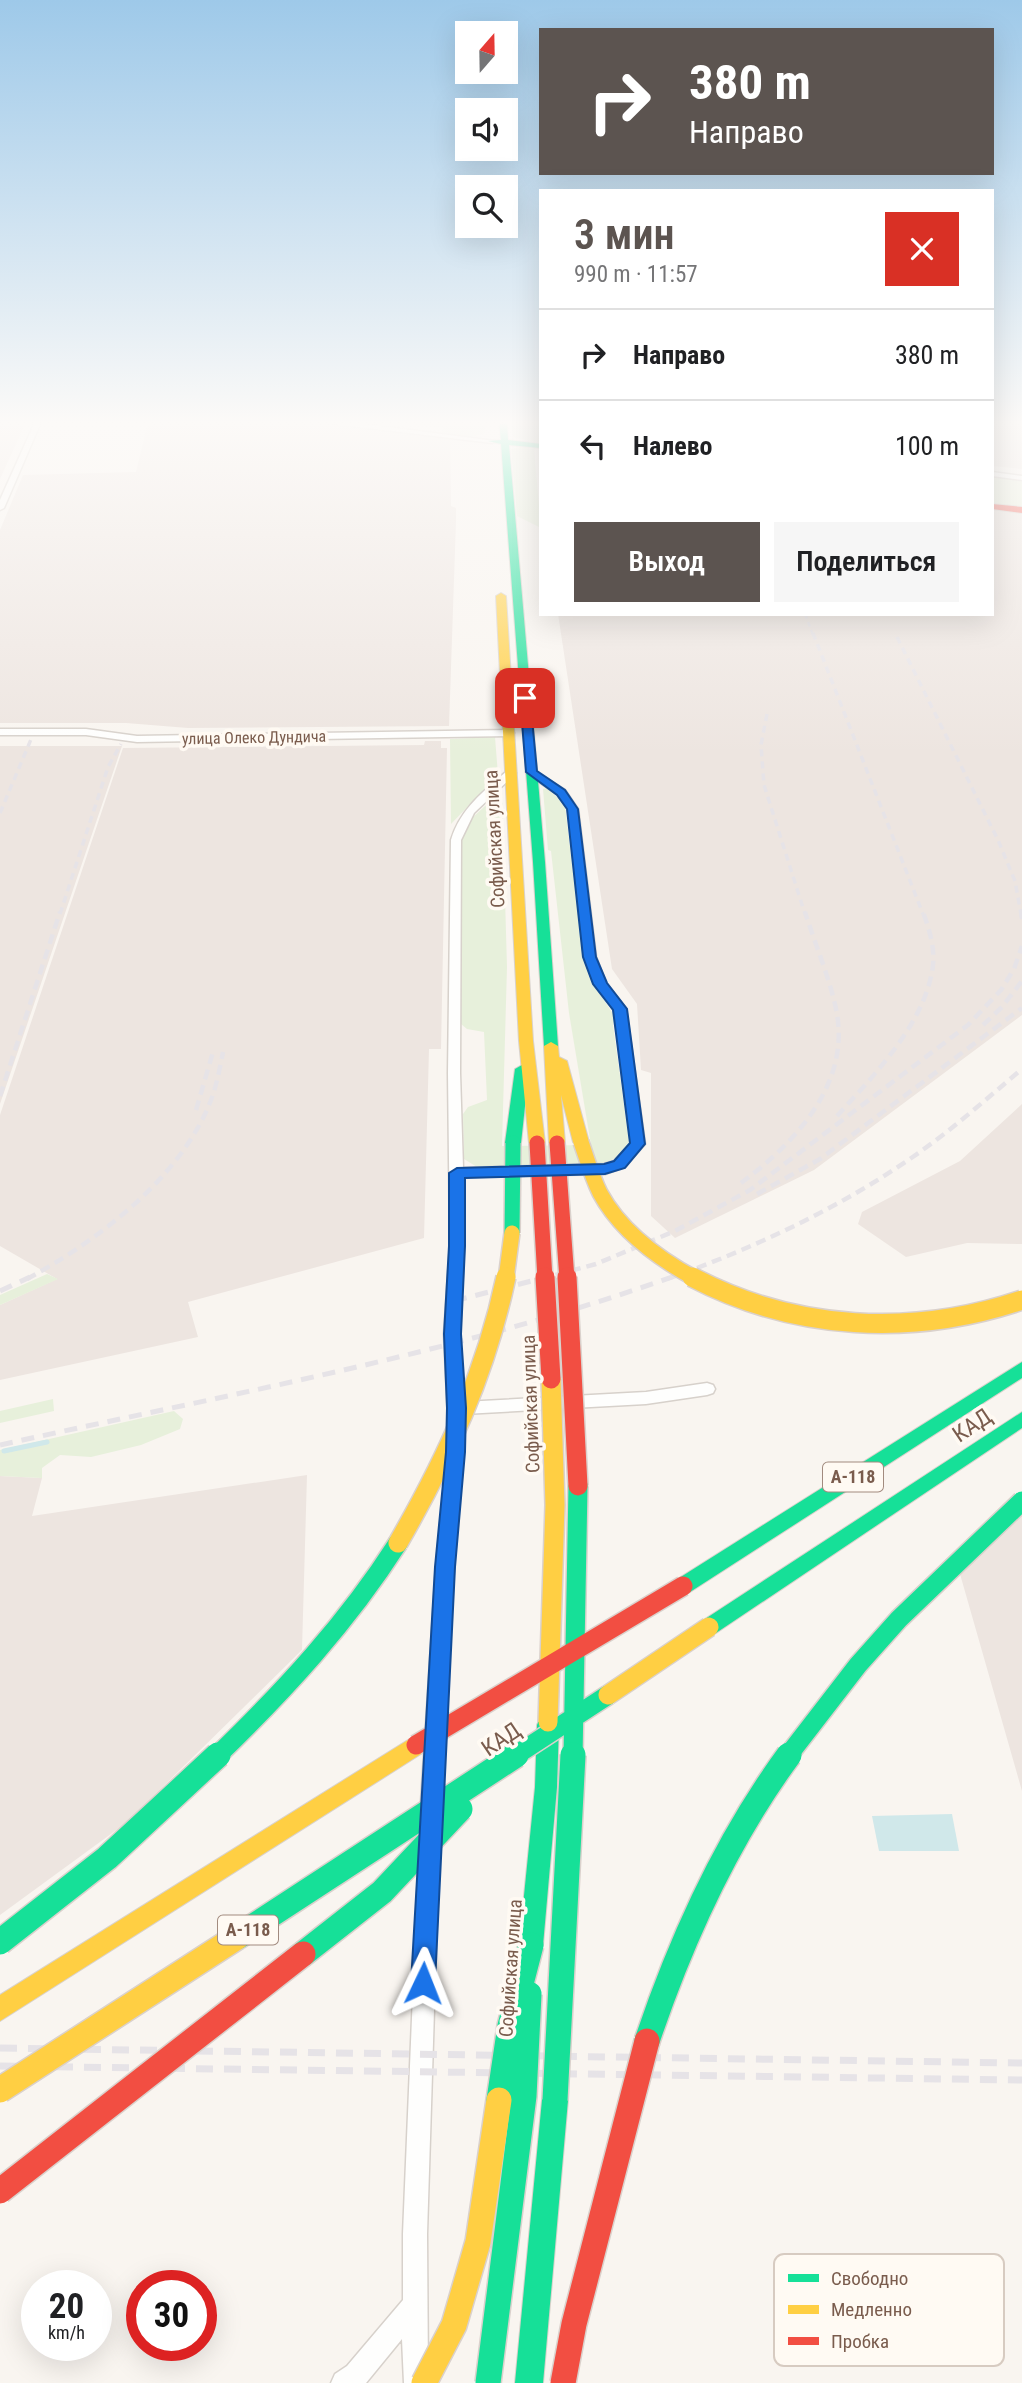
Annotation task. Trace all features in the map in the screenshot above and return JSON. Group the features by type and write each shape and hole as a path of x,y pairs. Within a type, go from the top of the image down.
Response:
{"main road":[{"name":"Софийская улица","path":"488,2383 524,2096 531,1945 546,1787 555,1505 552,1394 537,1143 526,1041 511,773 501,533"},
{"name":"Софийская улица","path":"507,533 531,772 552,1042 576,1395 578,1517 574,1779 555,2100 529,2383"},
{"path":"0,1942 155,1815 286,1690 344,1622 392,1554 430,1488 465,1416 506,1284 515,1114 526,1041"},
{"path":"552,1042 565,1070 591,1175 605,1200 644,1245 674,1268 740,1300 825,1322 861,1326 912,1326 987,1313 1022,1300"},
{"name":"КАД","path":"0,2009 416,1745 683,1586 1022,1369"},
{"name":"КАД","path":"0,2090 496,1770 1022,1419"},
{"path":"563,2383 574,2324 632,2093 657,2010 687,1931 721,1862 799,1738 899,1619 1022,1501"},
{"path":"0,2191 382,1892 496,1770"},
{"path":"424,2383 454,2325 478,2242 510,2025 531,1945"}],"street":[{"name":"улица Олеко Дундича","path":"0,732 97,733 137,739 509,733"},
{"path":"457,1173 605,1169 619,1164 638,1144 620,1009 600,984 590,957 573,809 561,792 531,772"},
{"path":"415,2383 424,1935 456,1408 452,1334 457,1246 456,840 461,824 468,814 511,773"},
{"path":"456,1408 646,1398 707,1389"},
{"path":"344,2383 356,2375 415,2304"}],"shaded area":[{"path":"0,533 456,533 449,726 188,728 126,723 0,723"},
{"path":"994,533 1022,533 1022,1015 814,1170 675,1238 651,1216 651,1073 641,1070 637,1004 612,969 558,616 994,616"},
{"path":"425,741 441,741 441,748 447,748 441,1049 429,1049 424,1238 188,1302 198,1337 0,1380 0,1305 57,1279 0,1246 0,1115 123,748 424,745"},
{"path":"0,746 122,746 0,1104"},
{"path":"1022,1104 1022,1244 967,1243 906,1257 858,1224 862,1212 960,1161"},
{"path":"307,1475 302,1650 126,1823 0,1915 0,1476 42,1478 32,1516"},
{"path":"1022,1508 1022,1791 958,1567"}],"green space":[{"path":"495,737 498,775 451,824 450,739"},
{"path":"547,788 565,805 583,957 589,977 615,1017 613,1025 629,1141 618,1157 599,1164 477,1167 464,1159 463,1114 468,1107 487,1100 484,1032 467,1029 461,1024 462,838 471,819 499,793 502,794 507,967 502,1146 591,1145 569,1013 551,851 548,850 543,789"},
{"path":"47,1274 58,1279 0,1305 0,1295"},
{"path":"53,1399 54,1411 0,1423 0,1411"},
{"path":"174,1411 183,1419 180,1429 141,1445 91,1457 60,1455 42,1468 42,1478 0,1476 0,1450"}],"water":[{"path":"952,1814 959,1851 879,1851 872,1816"}],"waterway":[{"path":"4,1451 47,1442"}],"railway":[{"path":"806,616 813,635"},
{"path":"813,633 923,914"},
{"path":"897,637 998,840 1015,881 1021,914"},
{"path":"767,714 761,745 764,785 805,914"},
{"path":"0,813 32,737"},
{"path":"60,914 108,767 121,744"},
{"path":"0,1096 60,912"},
{"path":"741,1183 799,1130 815,1109 835,1062 839,1036 836,1009 805,912"},
{"path":"837,1116 896,1047 920,1007 933,965 931,938 923,912"},
{"path":"1021,912 1022,919"},
{"path":"540,1279 596,1264 675,1231 750,1190 968,1025 1001,990 1014,969 1022,946"},
{"path":"983,1025 1002,1007 1022,981"},
{"path":"757,1194 820,1159 1022,1008"},
{"path":"196,1110 213,1052"},
{"path":"27,1279 79,1248 104,1229 152,1188 172,1165 190,1140 208,1106 223,1052"},
{"path":"667,1279 778,1234 883,1177 916,1155 1022,1069"},
{"path":"0,1291 30,1277"},
{"path":"454,1301 547,1277"},
{"path":"0,1445 423,1351 507,1329 672,1277"},
{"path":"0,2048 1022,2063"},
{"path":"0,2066 1022,2080"}],"traffic: fast":[{"path":"512,533 551,1046"},
{"path":"513,1143 522,1069"},
{"path":"512,1233 513,1143"},
{"path":"683,1586 1022,1369"},
{"path":"709,1627 1022,1419"},
{"path":"555,2100 574,1736 578,1486"},
{"path":"647,2041 690,1925 718,1870 782,1764 819,1713 899,1619 1022,1501"},
{"path":"0,1942 81,1880 260,1714 334,1633 398,1543"},
{"path":"237,1937 608,1695"},
{"path":"531,1945 546,1787 548,1725"},
{"path":"303,1954 382,1892 460,1809"},
{"path":"499,2100 510,2026 531,1945"},
{"path":"488,2383 524,2096 529,1994"},
{"path":"529,2383 555,2100"}],"traffic: slow":[{"path":"501,596 526,1041 537,1143"},
{"path":"551,1046 557,1143"},
{"path":"560,1061 581,1142"},
{"path":"581,1142 594,1180 605,1201 636,1237 674,1267 719,1291 768,1308 819,1319 870,1325 920,1324 966,1317 1022,1300"},
{"path":"398,1543 439,1471 473,1394 498,1315 512,1233"},
{"path":"548,1722 555,1505 551,1379"},
{"path":"608,1695 709,1627"},
{"path":"0,2009 416,1745"},
{"path":"0,2090 237,1937"},
{"path":"424,2383 454,2325 478,2242 499,2100"}],"traffic: jam":[{"path":"537,1143 551,1379"},
{"path":"557,1143 571,1330 578,1486"},
{"path":"416,1745 683,1586"},
{"path":"0,2191 303,1954"},
{"path":"563,2383 574,2324 647,2041"}],"route":[{"path":"423,1983 445,1567 455,1452 456,1408 452,1334 457,1246 457,1173 605,1169 626,1159 638,1144 620,1009 600,984 592,968 573,809 561,792 531,772 525,698"}]}
